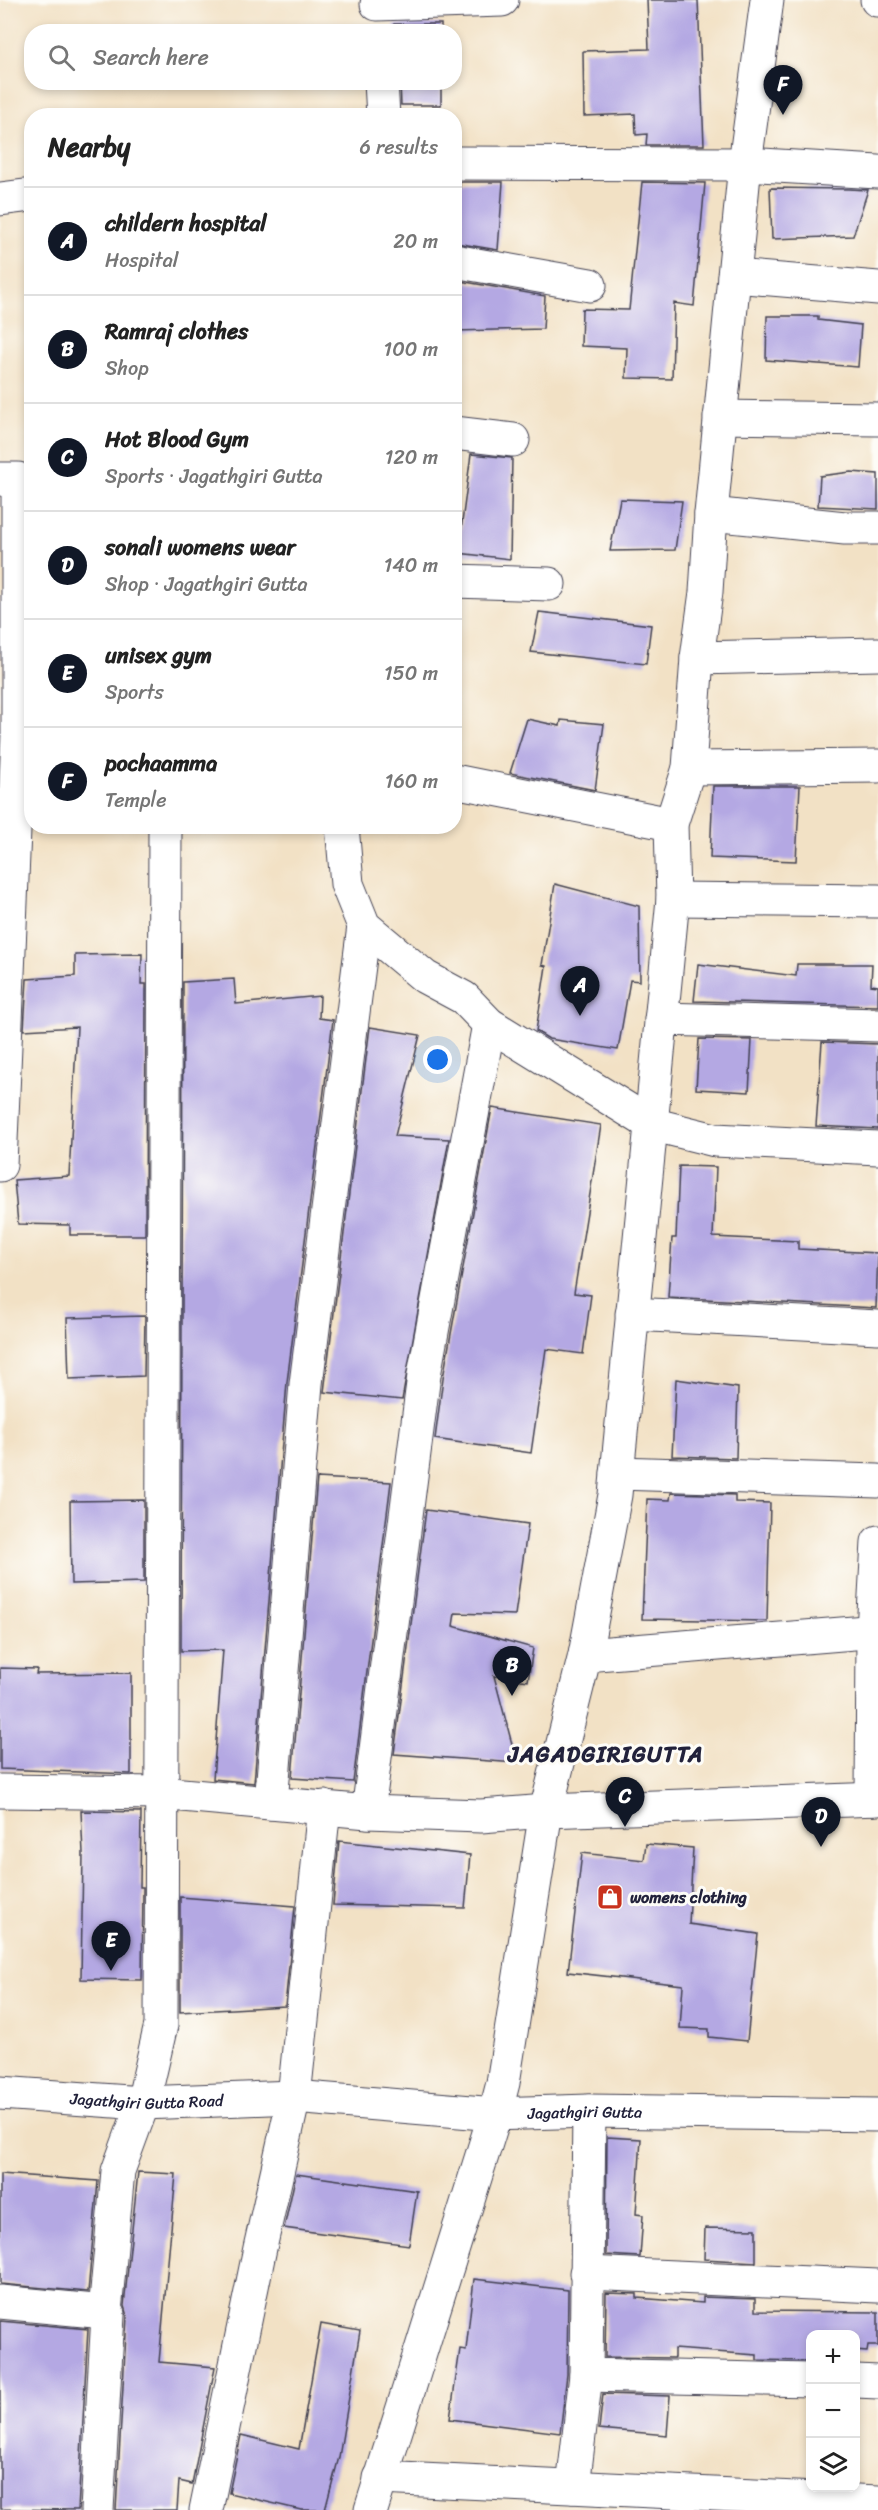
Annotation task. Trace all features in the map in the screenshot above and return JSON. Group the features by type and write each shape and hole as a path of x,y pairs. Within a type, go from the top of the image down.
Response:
{"street":[{"path":"378,12 502,0"},
{"path":"371,2510 503,2083 546,1811 585,1655 617,1473 673,899 671,824 689,768 697,657 706,592 711,513 745,164 766,0"},
{"path":"381,90 383,108"},
{"path":"462,163 745,164 878,172"},
{"path":"0,199 24,196"},
{"path":"462,262 590,285"},
{"path":"734,276 878,288"},
{"path":"720,417 878,419"},
{"path":"462,435 513,440"},
{"path":"0,479 18,479 16,735 0,1165"},
{"path":"711,513 845,528 878,528"},
{"path":"462,581 549,584"},
{"path":"697,657 878,654"},
{"path":"689,768 878,766"},
{"path":"462,783 671,824"},
{"path":"97,2510 108,2315 105,2312 118,2171 143,2103 161,2025 165,834"},
{"path":"343,834 347,884 364,926 425,977 465,998 489,1024 651,1124 715,1140 878,1148"},
{"path":"673,899 878,901"},
{"path":"270,1803 306,1384 364,926"},
{"path":"661,1019 878,1025"},
{"path":"368,1812 424,1375 489,1024"},
{"path":"632,1314 878,1327"},
{"path":"617,1473 878,1481"},
{"path":"0,1791 160,1793 368,1812 481,1816 546,1811 875,1799 875,1631 878,1542"},
{"path":"585,1655 875,1631"},
{"path":"206,2510 294,2097 324,1807"},
{"name":"Jagathgiri Gutta Road","path":"0,2093 143,2103 294,2097"},
{"name":"Jagathgiri Gutta","path":"294,2097 495,2114 589,2111 878,2115"},
{"path":"573,2487 586,2375 589,2111"},
{"path":"586,2273 878,2286"},
{"path":"0,2302 105,2312"},
{"path":"586,2375 806,2380"},
{"path":"860,2381 878,2382"},
{"path":"380,2478 878,2502"}],"building":[{"path":"647,0 698,0 704,145 646,145 647,134 636,135 635,114 584,116 583,51 649,49"},
{"path":"400,90 441,90 441,105 401,105"},
{"path":"462,182 503,182 498,250 462,244"},
{"path":"642,182 705,183 694,306 674,303 672,379 626,378 627,348 581,346 582,309 629,310"},
{"path":"770,188 868,190 853,236 772,239"},
{"path":"462,281 545,296 543,329 462,331"},
{"path":"767,316 818,316 818,320 861,325 858,367 766,360"},
{"path":"471,454 512,458 510,559 462,553 462,523"},
{"path":"851,472 878,474 878,509 818,506 820,476"},
{"path":"620,499 682,501 675,550 610,551"},
{"path":"539,612 651,625 646,664 531,652"},
{"path":"527,719 560,726 561,720 604,724 595,790 510,773"},
{"path":"713,786 800,786 796,861 710,858"},
{"path":"555,884 639,906 640,981 630,980 618,1050 549,1039 536,1031 546,966 542,965"},
{"path":"142,954 141,984 146,984 145,1235 70,1235 70,1225 18,1224 14,1180 69,1176 77,1027 24,1030 27,979 75,976 75,955"},
{"path":"698,964 796,976 797,964 872,964 871,985 878,986 878,1006 694,1001"},
{"path":"234,979 236,1004 320,996 319,1018 333,1020 287,1382 254,1783 213,1779 223,1650 181,1651 183,982"},
{"path":"370,1027 420,1035 395,1136 449,1139 402,1400 324,1392"},
{"path":"699,1039 752,1040 749,1092 696,1089"},
{"path":"822,1042 878,1044 878,1129 816,1126"},
{"path":"492,1108 601,1125 574,1293 591,1295 583,1354 546,1349 531,1453 435,1439 443,1378"},
{"path":"679,1166 716,1167 713,1237 798,1241 798,1249 878,1253 876,1308 668,1297 672,1238 676,1238"},
{"path":"145,1316 144,1376 69,1379 67,1318"},
{"path":"676,1379 738,1388 736,1458 672,1456"},
{"path":"317,1478 391,1482 353,1782 292,1778"},
{"path":"671,1493 735,1495 735,1502 770,1503 767,1621 642,1619 647,1499 670,1500"},
{"path":"144,1500 144,1582 71,1584 70,1501"},
{"path":"426,1510 528,1524 515,1615 455,1613 453,1626 533,1648 528,1681 494,1676 517,1763 394,1754"},
{"path":"0,1668 37,1669 36,1674 131,1673 131,1774 0,1769"},
{"path":"81,1811 141,1812 142,1980 81,1979 83,1853"},
{"path":"339,1841 470,1855 465,1908 333,1905"},
{"path":"646,1844 693,1848 689,1924 758,1934 747,2041 709,2037 709,2029 680,2028 683,1985 568,1972 582,1853 644,1860"},
{"path":"180,1897 295,1906 285,2006 180,2012"},
{"path":"607,2137 641,2139 636,2214 643,2215 640,2257 606,2255"},
{"path":"138,2172 176,2174 159,2362 215,2367 192,2484 179,2481 177,2510 116,2510 127,2316 124,2306"},
{"path":"0,2174 98,2181 88,2292 0,2284"},
{"path":"296,2174 417,2191 409,2245 284,2228"},
{"path":"705,2228 756,2229 756,2262 704,2259"},
{"path":"474,2279 568,2290 567,2374 560,2433 450,2419 460,2349 466,2350"},
{"path":"606,2293 637,2294 637,2298 703,2303 703,2297 755,2299 755,2311 878,2312 878,2346 868,2346 867,2352 860,2351 860,2330 806,2330 806,2361 757,2360 757,2355 674,2349 674,2358 605,2357"},
{"path":"0,2321 88,2329 78,2510 0,2509"},
{"path":"321,2324 360,2331 339,2457 325,2510 301,2510 229,2493 241,2435 299,2449"},
{"path":"603,2394 670,2396 667,2435 599,2429"}],"place":[{"name":"pochaamma","path":"783,115"},
{"name":"childern hospital","path":"580,1016"},
{"name":"Ramraj clothes","path":"512,1696"},
{"name":"Hot Blood Gym","path":"625,1827"},
{"name":"sonali womens wear","path":"821,1847"},
{"name":"womens clothing","path":"610,1897"},
{"name":"unisex gym","path":"111,1971"}],"district":[{"name":"JAGADGIRIGUTTA","path":"606,1754"}]}
